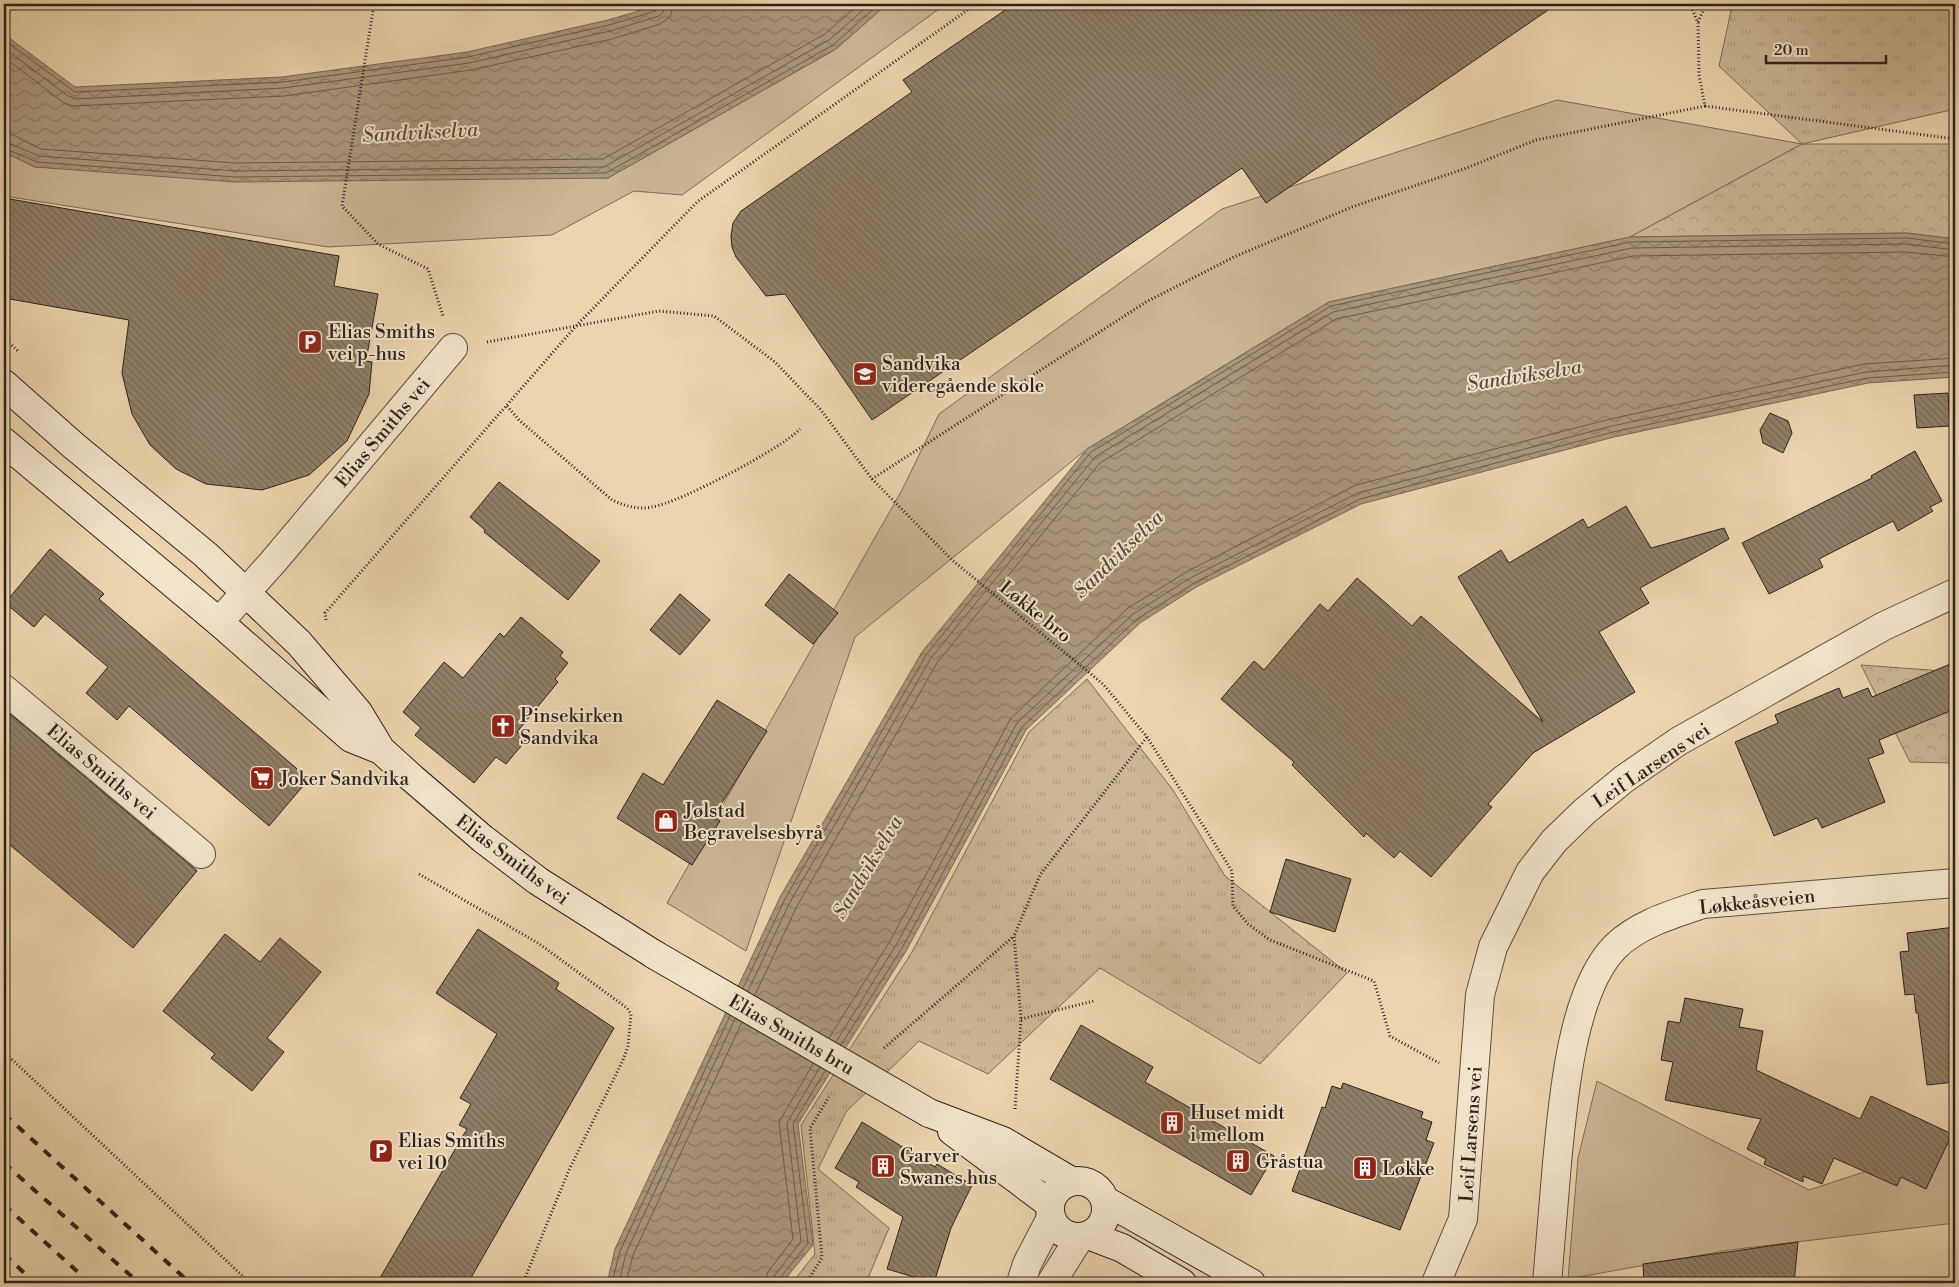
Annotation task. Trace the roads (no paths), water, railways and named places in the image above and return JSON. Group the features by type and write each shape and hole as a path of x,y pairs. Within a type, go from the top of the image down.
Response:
{"main road":[{"name":"Elias Smiths vei","path":"218,622 246,594 453,348"},
{"name":"Elias Smiths vei","path":"4,384 74,446 206,555 299,643 358,712 381,750 477,834 538,881 655,955"},
{"name":"Elias Smiths vei","path":"4,442 218,622 351,738 381,750"},
{"name":"Leif Larsens vei","path":"1436,1283 1463,1219 1467,1192 1472,1081 1480,995 1493,947 1530,872 1554,841 1585,811 1624,779 1679,741 1884,626 1955,593"},
{"name":"Elias Smiths vei","path":"4,689 201,854"},
{"name":"Løkkeåsveien","path":"1547,1283 1566,1071 1584,1006 1601,964 1616,946 1630,935 1666,916 1703,904 1955,882"},
{"name":"Elias Smiths bru","path":"655,955 929,1113"},
{"path":"929,1113 1003,1141 1071,1181"},
{"path":"929,1113 1050,1211 1057,1228 1068,1235 1084,1236 1122,1248 1182,1283"},
{"path":"1020,1283 1050,1211 1053,1194 1061,1185 1071,1181 1085,1181 1098,1188 1106,1201 1107,1214 1100,1227 1084,1236 1051,1283"},
{"path":"1106,1201 1251,1283"}],"water":[{"name":"Sandvikselva","path":"662,4 887,4 836,49 608,178 235,182 35,167 4,152 4,34 75,87 282,77 467,52 608,20"},
{"name":"Sandvikselva","path":"1907,233 1955,239 1955,377 1868,383 1614,437 1361,504 1198,586 1140,623 1026,730 906,951 798,1124 813,1245 782,1283 607,1283 615,1249 780,897 922,652 1087,449 1329,302 1630,237"}],"railway":[{"path":"4,1114 190,1283"},
{"path":"4,1163 139,1283"},
{"path":"4,1205 90,1283"},
{"path":"4,1254 35,1283"}],"place":[{"name":"Elias Smiths vei p-hus","path":"310,342"},
{"name":"Sandvika videregående skole","path":"865,374"},
{"name":"Pinsekirken Sandvika","path":"503,726"},
{"name":"Joker Sandvika","path":"262,778"},
{"name":"Jølstad Begravelsesbyrå","path":"666,821"},
{"name":"Huset midt i mellom","path":"1172,1123"},
{"name":"Elias Smiths vei 10","path":"381,1151"},
{"name":"Gråstua","path":"1238,1161"},
{"name":"Garver Swanes hus","path":"883,1166"},
{"name":"Løkke","path":"1365,1168"}]}
